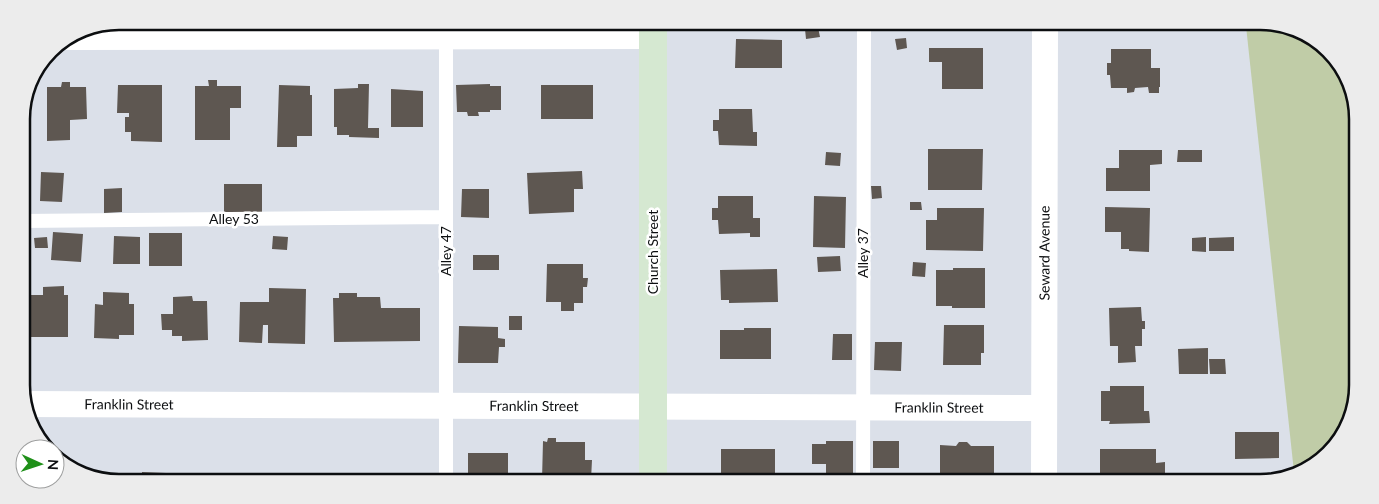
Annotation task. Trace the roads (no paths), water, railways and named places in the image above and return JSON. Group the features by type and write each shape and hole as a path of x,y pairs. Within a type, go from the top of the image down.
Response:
{"main road":[{"name":"Church Street","path":"653,30 653,474"}],"street":[{"path":"86,37 446,30 653,30"},
{"name":"Seward Avenue","path":"1044,30 1044,474"},
{"name":"Franklin Street","path":"32,404 1044,408"}],"lane":[{"name":"Alley 47","path":"446,30 446,474"},
{"name":"Alley 37","path":"863,474 864,30"},
{"name":"Alley 53","path":"30,221 446,217"}]}
